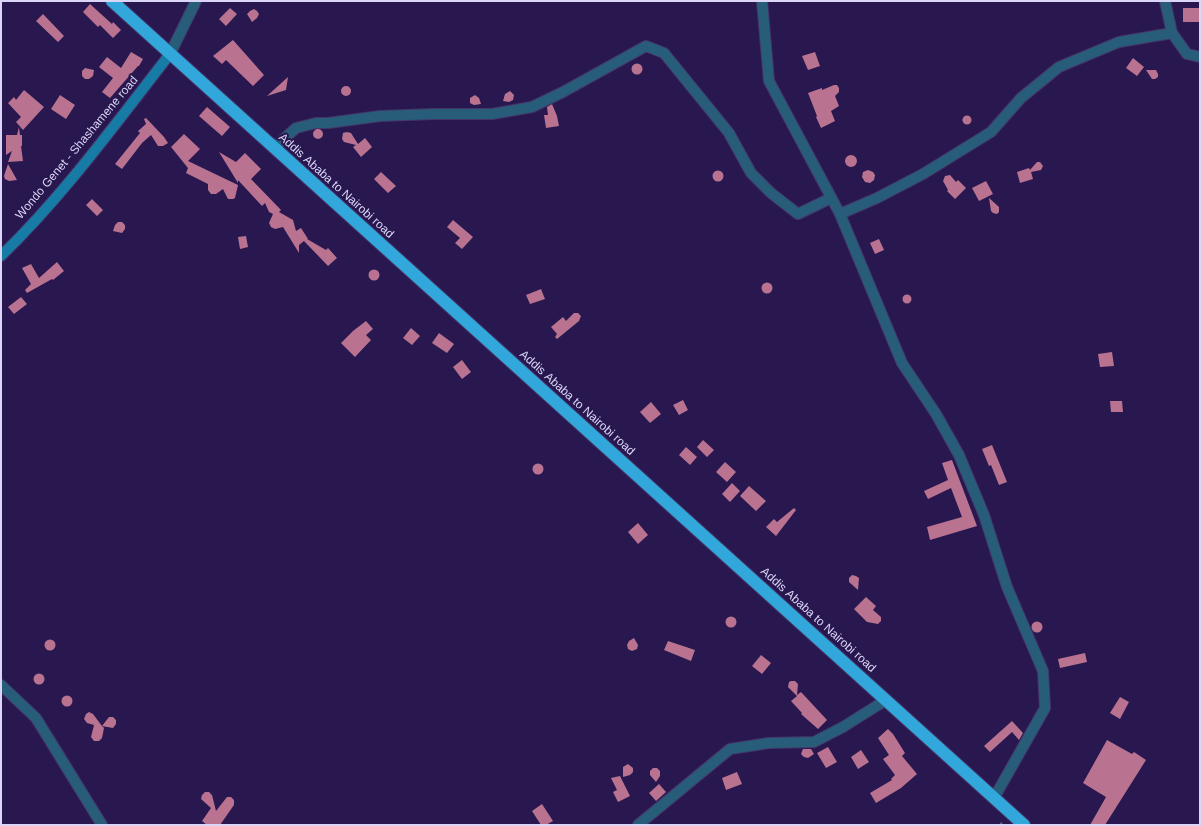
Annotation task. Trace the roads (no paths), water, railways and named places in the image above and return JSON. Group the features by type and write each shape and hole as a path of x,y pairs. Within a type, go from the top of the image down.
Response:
{"highway":[{"name":"Addis Ababa to Nairobi road","path":"112,1 1024,825"}],"main road":[{"name":"Wondo Genet - Shashamene road","path":"1,256 57,196 170,54"}],"street":[{"path":"170,54 196,1"},
{"path":"762,1 769,80 840,214 902,363 936,414 959,455 984,515 1007,587 1043,671 1045,708 994,798"},
{"path":"1165,1 1172,33 1188,54 1200,57"},
{"path":"840,214 877,198 923,174 991,132 1021,98 1059,67 1119,42 1172,33"},
{"path":"274,148 296,128 316,123 328,123 380,116 492,114 532,107 563,92 646,46 664,54 729,133 751,173 771,193 798,214 831,198"},
{"path":"1,685 36,718 102,825"},
{"path":"638,825 730,749 769,743 814,742 843,727 886,700"}]}
